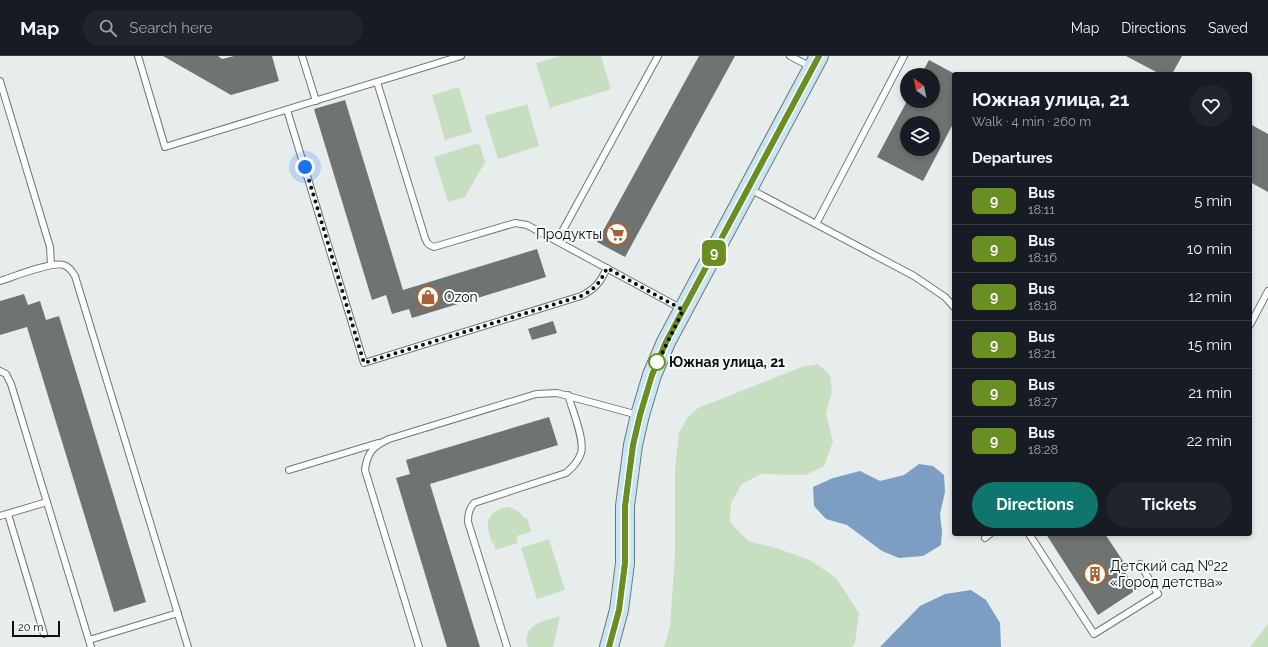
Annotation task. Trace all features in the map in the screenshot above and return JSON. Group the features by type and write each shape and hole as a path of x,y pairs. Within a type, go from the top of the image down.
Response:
{"street":[{"path":"609,647 619,610 625,563 625,506 633,445 652,375 666,342 816,62"}],"lane":[{"path":"138,56 165,147 377,82 443,59 462,56"},
{"path":"302,56 316,101"},
{"path":"557,241 658,56"},
{"path":"790,56 816,62"},
{"path":"816,224 904,56"},
{"path":"0,81 50,247 52,265"},
{"path":"377,82 427,243 434,247 515,223 527,225 683,310"},
{"path":"287,110 364,363 581,296 592,290 602,280 607,268"},
{"path":"749,189 914,276 945,297 952,305"},
{"path":"0,281 52,265 61,264 69,268 75,276 188,647"},
{"path":"1252,321 1268,291"},
{"path":"0,371 6,374 11,384 91,647"},
{"path":"288,470 536,394 557,393 640,415"},
{"path":"507,647 468,522 468,516 470,508 474,503 566,473 575,465 582,452 580,433 568,396"},
{"path":"389,439 380,443 371,450 366,460 365,470 419,647"},
{"path":"0,516 47,502"},
{"path":"8,514 44,634"},
{"path":"1030,536 1094,634 1158,594 1140,564"},
{"path":"89,640 178,613"}],"green space":[{"path":"560,56 601,56 611,89 550,108 536,63"},
{"path":"459,87 472,132 445,140 432,95"},
{"path":"527,104 539,146 498,159 485,116"},
{"path":"479,143 485,162 465,197 448,202 434,157"},
{"path":"818,364 830,375 832,391 826,414 833,442 824,466 805,475 761,474 742,484 731,503 730,522 748,541 776,548 810,560 836,578 859,613 855,643 852,647 664,647 670,627 675,555 675,470 679,433 687,418 698,408 802,367"},
{"path":"509,507 518,511 524,518 527,518 531,532 516,536 518,543 496,550 488,532 489,519 497,511"},
{"path":"549,539 565,590 537,599 521,548"},
{"path":"560,616 553,647 528,647 527,639 531,628 541,622"},
{"path":"1268,624 1268,647 1250,647"}],"water":[{"path":"919,464 933,466 944,475 945,492 940,514 942,532 941,545 923,556 899,558 882,551 847,525 826,519 814,506 813,487 833,478 860,471 880,481 904,475"},
{"path":"971,590 986,600 1000,623 1001,647 880,647 920,606 945,594"}],"building":[{"path":"163,56 218,56 222,59 234,56 272,56 279,81 231,95"},
{"path":"699,56 735,56 625,257 597,242"},
{"path":"1126,56 1182,56 1173,72 1156,72"},
{"path":"929,60 952,72 952,126 940,149 940,116 900,116 900,156 936,156 923,181 877,157 903,108 940,108 940,68 925,68"},
{"path":"345,100 403,290 537,249 546,277 412,318 409,309 392,314 386,295 372,300 314,109"},
{"path":"1252,125 1268,134 1268,192 1252,183"},
{"path":"24,294 28,305 40,301 46,320 59,316 146,602 114,612 27,327 0,335 0,301"},
{"path":"553,321 557,333 532,340 528,329"},
{"path":"549,417 558,445 430,484 480,647 447,647 396,478 410,474 406,460"},
{"name":"Детский сад №22 «Город детства»","path":"1047,536 1106,536 1127,567 1123,569 1136,590 1098,615"}],"bus line":[{"name":"9","path":"609,647 619,610 625,563 625,506 633,445 652,375 666,342 819,56"}],"place":[{"name":"Продукты","path":"617,234"},
{"name":"Ozon","path":"428,297"},
{"name":"Южная улица, 21","path":"657,362"},
{"name":"Детский сад №22 «Город детства»","path":"1095,574"}],"route":[{"path":"305,167 364,363 581,296 592,290 602,280 607,268 683,310 666,342 657,364 657,362"}]}
